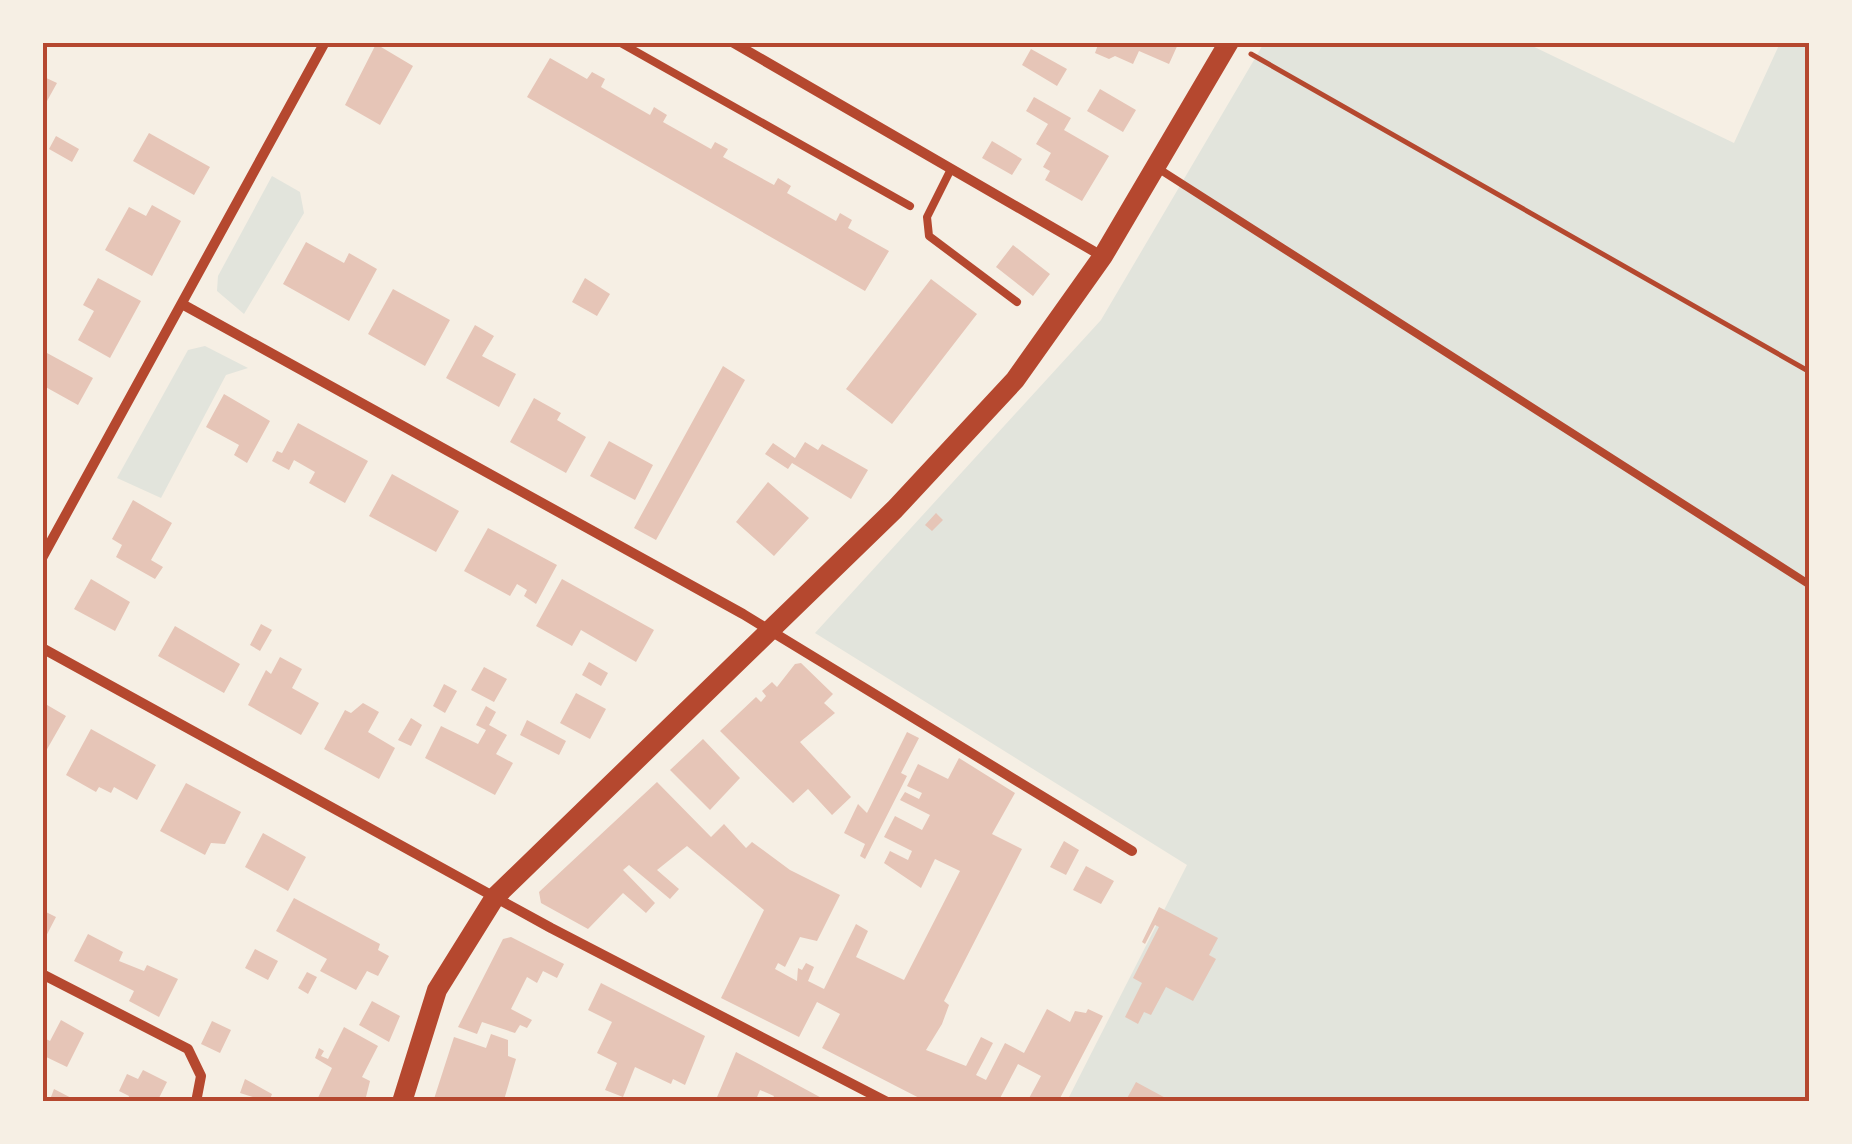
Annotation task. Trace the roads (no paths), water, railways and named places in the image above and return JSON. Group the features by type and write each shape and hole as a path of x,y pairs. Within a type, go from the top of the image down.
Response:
{"main road":[{"path":"402,1102 437,990 495,897 895,508 1001,396 1063,317 1156,166 1239,47"}],"street":[{"path":"42,558 325,42"},
{"path":"732,42 1103,256"},
{"path":"182,304 770,630 1132,851"},
{"path":"42,648 495,897 887,1102"},
{"path":"42,974 188,1049 201,1076 196,1102"}],"lane":[{"path":"618,42 910,206"},
{"path":"1156,166 1810,585"},
{"path":"952,169 928,217 929,236 1017,302"}]}
